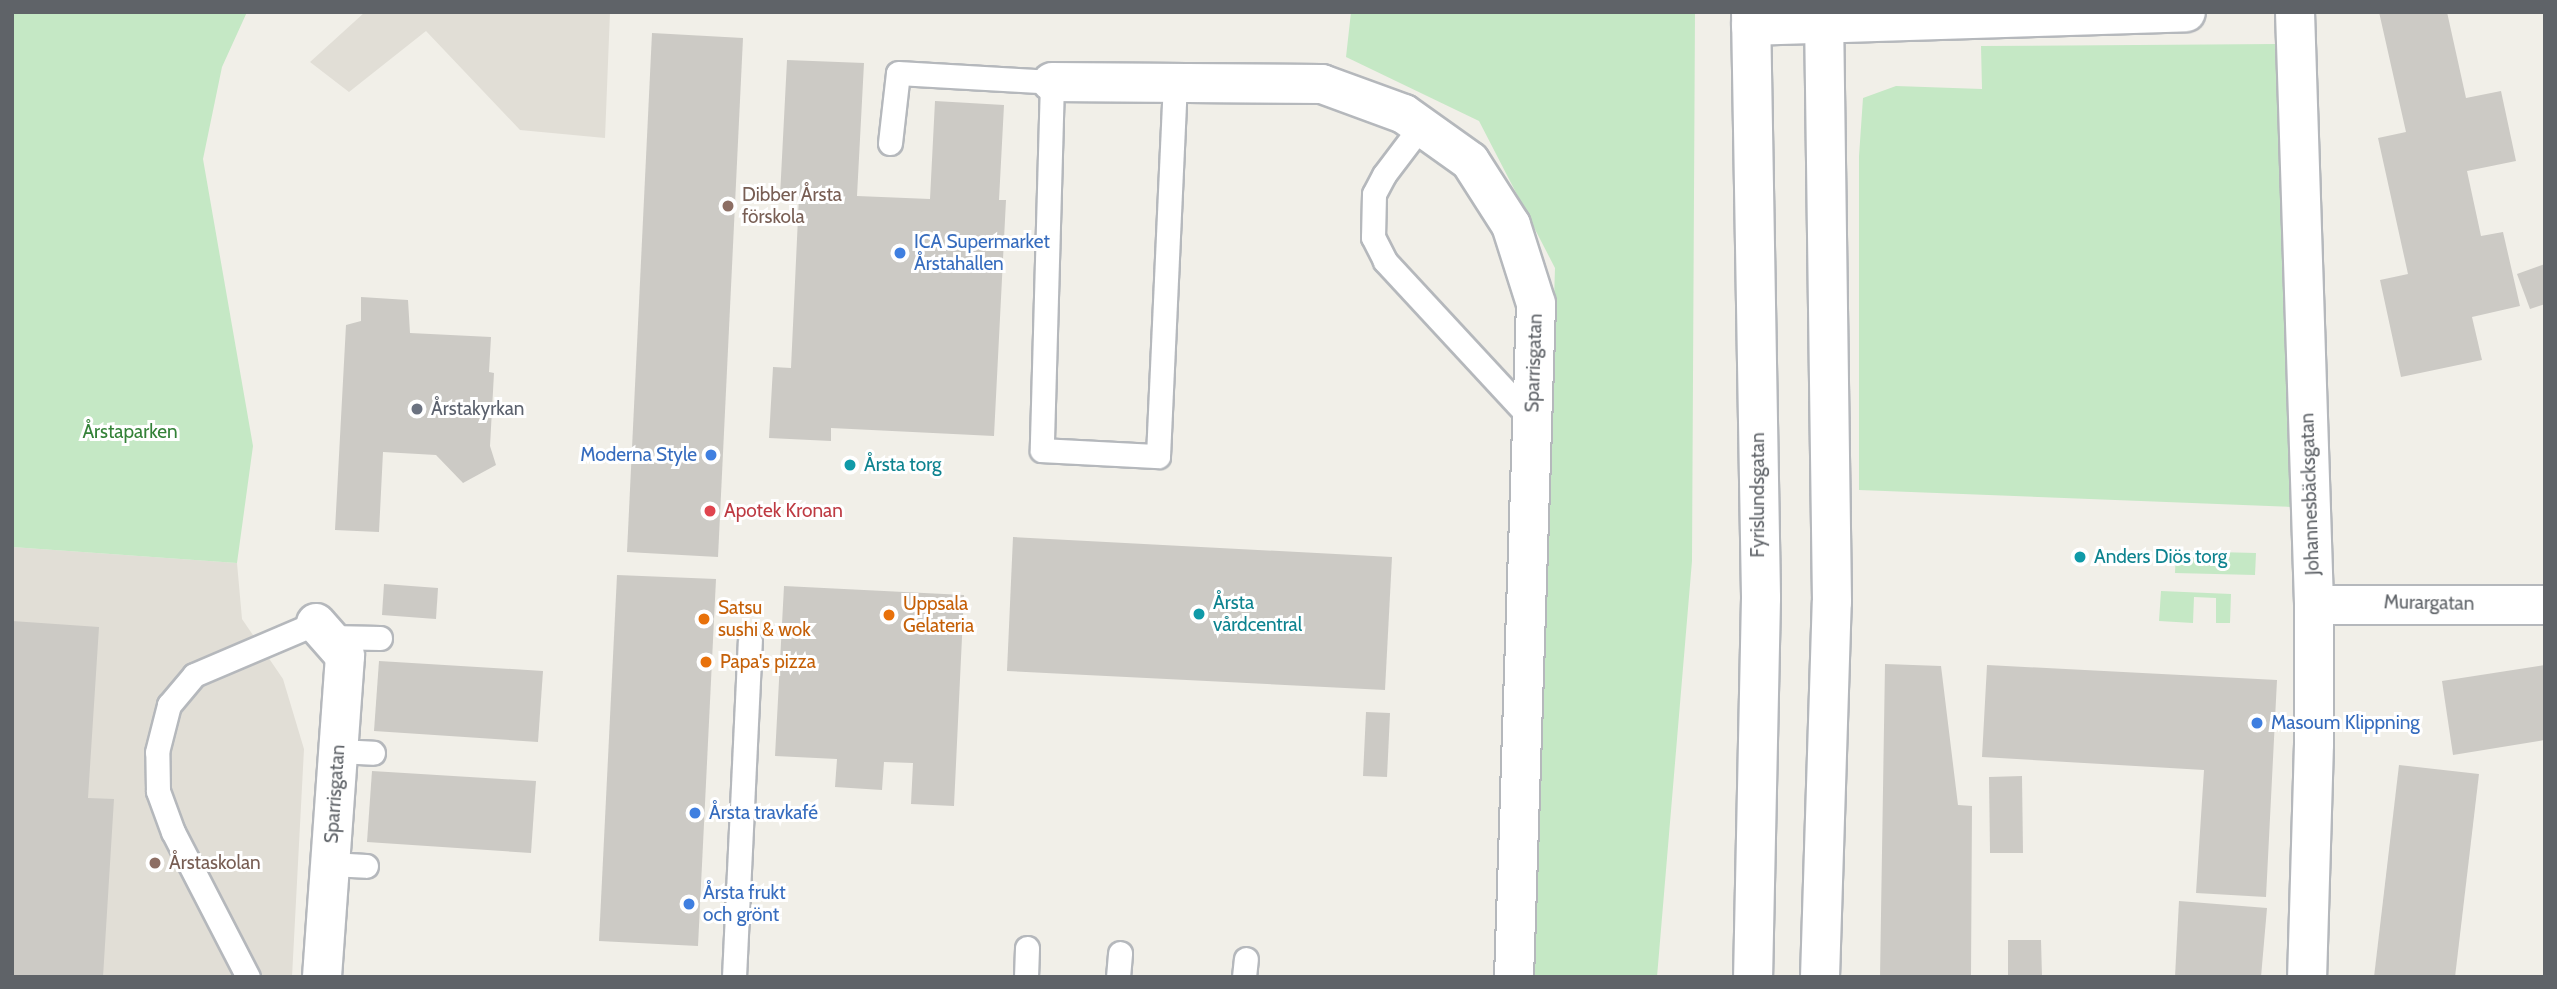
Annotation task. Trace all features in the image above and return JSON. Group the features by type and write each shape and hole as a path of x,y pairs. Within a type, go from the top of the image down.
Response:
{"street":[{"path":"1751,19 2186,12"},
{"name":"Johannesbäcksgatan","path":"2295,12 2314,605 2313,772 2306,977"},
{"path":"1820,977 1832,602 1824,18"},
{"name":"Fyrislundsgatan","path":"1751,19 1761,598 1753,977"},
{"name":"Sparrisgatan","path":"1052,82 1322,85 1404,114 1470,161 1511,225 1536,304 1514,977"},
{"name":"Murargatan","path":"2314,605 2545,605"},
{"name":"Sparrisgatan","path":"322,977 348,865 355,752 345,656 323,630"}],"lane":[{"path":"890,143 898,73 1052,82 1042,450 1158,456 1175,84"},
{"path":"1421,126 1384,175 1374,194 1373,237 1385,261 1532,420"},
{"path":"248,977 173,832 158,791 156,752 169,705 194,675 323,630 380,638"},
{"path":"734,977 750,641"},
{"path":"1026,977 1027,948"},
{"path":"1118,977 1120,953"}],"shaded area":[{"path":"365,12 610,12 605,138 520,130 426,31 349,92 310,62"},
{"name":"Årstaskolan","path":"12,547 237,563 242,619 283,679 304,749 292,977 12,977"}],"green space":[{"name":"Årstaparken","path":"12,12 247,12 222,67 203,159 253,446 237,563 12,547"},
{"path":"1351,12 1695,12 1692,561 1657,977 1533,977 1555,268 1479,121 1346,57"},
{"path":"2276,44 2294,462 2292,507 1859,490 1859,156 1863,98 1896,86 1982,89 1981,46"},
{"path":"2176,551 2256,553 2255,575 2175,573"},
{"path":"2161,591 2231,594 2230,623 2216,623 2216,598 2194,597 2193,623 2159,621"}],"building":[{"path":"2379,12 2447,12 2466,98 2501,91 2516,161 2467,171 2481,236 2503,232 2520,306 2472,317 2482,360 2401,377 2380,280 2408,274 2378,138 2406,132"},
{"path":"652,33 743,38 718,557 627,552"},
{"name":"ICA Supermarket Årstahallen","path":"787,60 864,63 857,196 930,199 935,101 1004,105 999,200 1006,200 994,436 831,428 831,441 769,438 773,367 791,368 799,196 780,196"},
{"path":"2545,264 2545,304 2530,309 2517,274"},
{"name":"Årstakyrkan","path":"361,297 408,300 410,333 491,337 489,372 494,373 490,446 496,465 463,483 436,455 383,452 379,532 335,530 346,325 361,321"},
{"name":"Årsta vårdcentral","path":"1013,537 1392,557 1385,690 1007,671"},
{"path":"617,575 716,579 698,946 599,941"},
{"path":"384,584 438,588 436,619 382,615"},
{"path":"784,586 964,595 954,806 911,804 913,763 884,762 882,790 835,787 837,759 775,756"},
{"path":"12,621 99,627 88,798 114,799 103,977 12,977"},
{"path":"379,661 543,671 538,742 374,731"},
{"path":"1885,664 1941,666 1958,805 1972,806 1971,977 1880,977"},
{"path":"1987,665 2277,680 2266,897 2196,893 2204,770 1982,757"},
{"path":"2545,665 2545,740 2453,755 2442,681"},
{"path":"1366,712 1390,713 1387,777 1363,776"},
{"path":"2399,765 2479,774 2455,977 2374,977"},
{"path":"372,771 536,781 531,853 367,842"},
{"path":"2022,776 2023,853 1990,853 1989,777"},
{"path":"2179,901 2267,908 2261,977 2175,977"},
{"path":"2008,940 2041,940 2042,977 2008,977"}],"place":[{"name":"Dibber Årsta förskola","path":"728,206"},
{"name":"ICA Supermarket Årstahallen","path":"900,253"},
{"name":"Årstakyrkan","path":"417,409"},
{"name":"Moderna Style","path":"711,455"},
{"name":"Årsta torg","path":"850,465"},
{"name":"Apotek Kronan","path":"710,511"},
{"name":"Anders Diös torg","path":"2080,557"},
{"name":"Årsta vårdcentral","path":"1199,614"},
{"name":"Uppsala Gelateria","path":"889,615"},
{"name":"Satsu sushi & wok","path":"704,619"},
{"name":"Papa's pizza","path":"706,662"},
{"name":"Masoum Klippning","path":"2257,723"},
{"name":"Årsta travkafé","path":"695,813"},
{"name":"Årstaskolan","path":"155,863"},
{"name":"Årsta frukt och grönt","path":"689,904"}]}
